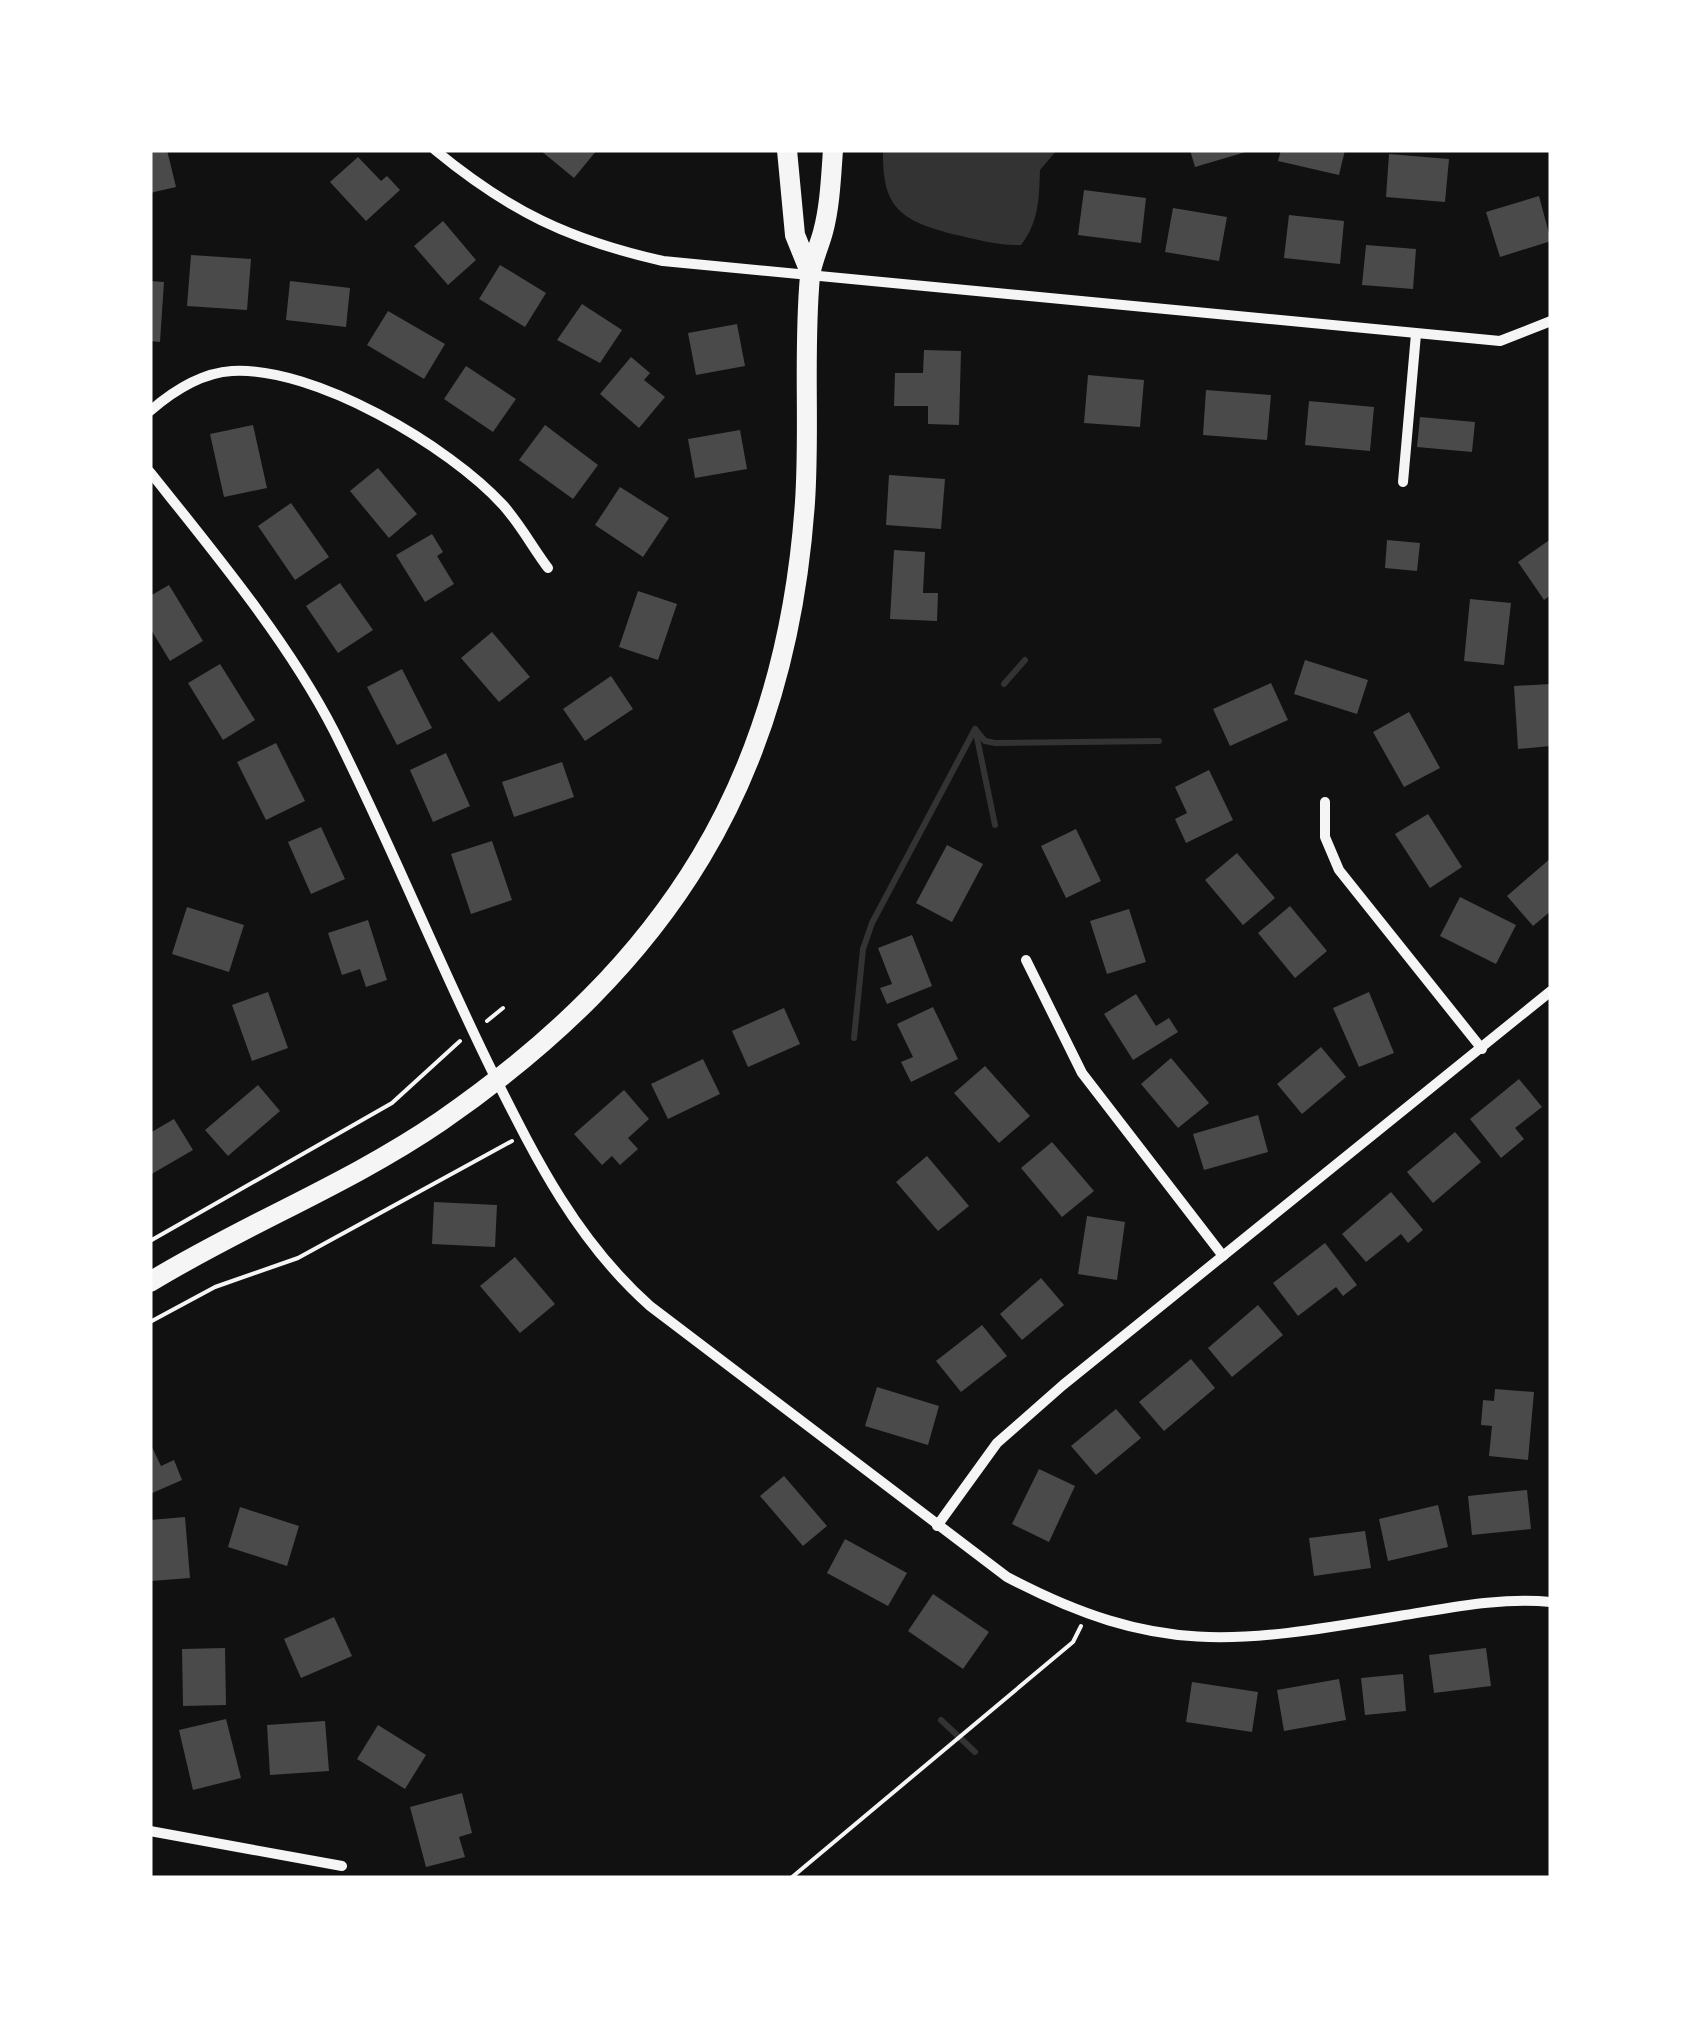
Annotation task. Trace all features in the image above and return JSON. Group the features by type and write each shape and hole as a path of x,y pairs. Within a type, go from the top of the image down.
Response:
{"main road":[{"path":"787,150 795,235 810,272"},
{"path":"150,1282 239,1230 380,1160 497,1081 593,996 651,931 718,830 748,768 780,668 799,559 807,458 810,272 824,230 832,150"}],"street":[{"path":"435,150 480,188 524,215 600,247 663,261 810,272 1500,341 1551,322"},
{"path":"1404,482 1416,334"},
{"path":"150,411 179,386 230,371 281,376 338,394 419,437 502,504 548,568"},
{"path":"150,472 238,582 333,728 524,1134 567,1213 617,1276 936,1526 1008,1577 1086,1614 1176,1637 1237,1640 1476,1603 1551,1602"},
{"path":"1325,802 1325,837 1339,870 1482,1048"},
{"path":"1026,960 1082,1073 1223,1256"},
{"path":"936,1526 997,1443 1551,991"},
{"path":"150,1831 342,1866"}],"path":[{"path":"150,1241 392,1103 503,1008"},
{"path":"150,1322 215,1286 298,1258 524,1134"},
{"path":"791,1878 1074,1642 1086,1614"}],"shaded area":[{"path":"883,150 1057,150 1040,170 1031,228 1021,245 1012,245 952,234 907,216 890,198"}],"building":[{"path":"150,150 167,150 176,187 150,193"},
{"path":"540,150 597,150 574,178"},
{"path":"1190,150 1248,150 1249,151 1195,167"},
{"path":"1281,150 1345,150 1339,175 1278,161"},
{"path":"1389,154 1449,159 1445,202 1386,197"},
{"path":"358,157 381,181 387,176 400,190 366,221 330,182"},
{"path":"1084,190 1146,198 1141,243 1078,235"},
{"path":"1539,196 1551,241 1500,257 1486,212"},
{"path":"1173,208 1227,217 1219,261 1165,252"},
{"path":"1289,215 1344,221 1340,264 1284,258"},
{"path":"443,221 476,260 448,285 414,246"},
{"path":"1366,245 1416,249 1413,289 1362,285"},
{"path":"191,255 251,259 247,310 187,306"},
{"path":"500,265 546,293 525,327 479,299"},
{"path":"150,281 164,282 160,342 150,341"},
{"path":"290,281 350,288 346,327 286,320"},
{"path":"582,304 622,330 600,363 557,340"},
{"path":"388,311 445,344 424,379 367,345"},
{"path":"737,324 745,366 696,375 688,333"},
{"path":"924,350 961,351 959,425 928,424 928,406 894,406 895,373 923,373"},
{"path":"631,357 650,373 644,380 665,397 639,428 600,394"},
{"path":"466,366 516,399 493,432 444,399"},
{"path":"1088,375 1144,380 1140,427 1084,423"},
{"path":"1206,390 1271,395 1267,440 1203,435"},
{"path":"1309,401 1374,407 1370,451 1305,445"},
{"path":"1420,417 1475,422 1472,452 1417,447"},
{"path":"253,425 267,488 224,497 210,434"},
{"path":"545,425 598,465 573,499 519,460"},
{"path":"740,430 747,469 695,478 688,439"},
{"path":"378,468 417,514 389,538 350,491"},
{"path":"889,475 945,479 941,529 886,525"},
{"path":"620,487 669,518 643,557 595,525"},
{"path":"291,503 329,557 295,580 258,526"},
{"path":"432,534 443,552 437,556 454,584 425,602 396,555"},
{"path":"1551,539 1551,595 1544,600 1518,562"},
{"path":"1387,540 1420,543 1417,571 1385,568"},
{"path":"894,550 925,552 923,593 938,593 937,621 890,619"},
{"path":"340,583 373,630 338,653 306,606"},
{"path":"169,585 203,641 170,661 150,628 150,596"},
{"path":"638,591 677,604 658,660 619,647"},
{"path":"1470,599 1511,603 1504,665 1464,661"},
{"path":"492,632 530,677 499,702 461,658"},
{"path":"1305,660 1368,680 1357,714 1294,694"},
{"path":"220,664 255,720 223,740 188,683"},
{"path":"402,669 432,728 397,745 367,687"},
{"path":"611,676 633,709 585,741 563,709"},
{"path":"1271,683 1288,720 1230,746 1213,709"},
{"path":"1551,684 1551,746 1518,749 1514,686"},
{"path":"1409,712 1440,768 1404,787 1373,732"},
{"path":"276,743 305,801 266,820 237,762"},
{"path":"446,753 470,806 433,822 410,770"},
{"path":"562,762 574,797 514,817 502,782"},
{"path":"1209,770 1233,820 1186,843 1175,819 1187,813 1175,787"},
{"path":"1428,814 1462,867 1430,888 1395,834"},
{"path":"321,827 345,879 311,894 288,842"},
{"path":"1076,829 1101,881 1066,898 1041,846"},
{"path":"492,841 512,900 471,914 451,854"},
{"path":"947,845 983,864 952,922 916,903"},
{"path":"1237,853 1275,898 1243,925 1205,880"},
{"path":"1551,858 1551,911 1533,926 1507,896"},
{"path":"1460,897 1516,925 1496,964 1440,936"},
{"path":"1290,906 1327,951 1295,978 1258,933"},
{"path":"187,907 244,925 229,972 172,954"},
{"path":"1129,909 1146,962 1107,974 1090,921"},
{"path":"368,920 387,980 366,987 360,969 342,975 328,933"},
{"path":"912,935 932,986 887,1004 880,988 892,984 878,948"},
{"path":"268,992 288,1048 252,1061 232,1005"},
{"path":"1369,992 1394,1053 1359,1067 1333,1008"},
{"path":"1136,994 1156,1026 1169,1018 1178,1032 1133,1060 1104,1014"},
{"path":"933,1007 958,1059 911,1082 901,1062 913,1057 897,1024"},
{"path":"784,1008 800,1044 748,1067 732,1031"},
{"path":"1321,1047 1346,1077 1302,1114 1277,1084"},
{"path":"1171,1058 1209,1103 1178,1128 1141,1084"},
{"path":"703,1059 720,1094 668,1119 651,1084"},
{"path":"985,1066 1030,1116 999,1143 954,1093"},
{"path":"1519,1079 1542,1107 1515,1128 1524,1139 1501,1158 1470,1119"},
{"path":"258,1085 280,1111 228,1156 205,1130"},
{"path":"624,1090 649,1119 628,1138 638,1149 620,1165 612,1156 602,1165 574,1134"},
{"path":"1258,1115 1268,1152 1204,1170 1193,1134"},
{"path":"174,1119 193,1150 150,1175 150,1133"},
{"path":"1455,1132 1481,1162 1433,1203 1407,1172"},
{"path":"1052,1142 1094,1191 1062,1217 1021,1168"},
{"path":"927,1156 969,1206 938,1231 896,1182"},
{"path":"1391,1192 1423,1230 1408,1243 1401,1234 1366,1262 1342,1234"},
{"path":"434,1202 497,1205 495,1247 432,1244"},
{"path":"1087,1216 1125,1222 1117,1280 1078,1274"},
{"path":"1325,1243 1357,1285 1343,1296 1336,1287 1298,1316 1273,1283"},
{"path":"515,1257 555,1304 520,1333 480,1286"},
{"path":"1041,1278 1064,1305 1022,1340 1000,1314"},
{"path":"1258,1305 1283,1335 1232,1377 1208,1348"},
{"path":"982,1325 1007,1356 961,1392 936,1361"},
{"path":"1191,1359 1215,1388 1164,1431 1139,1402"},
{"path":"877,1387 939,1406 928,1445 865,1426"},
{"path":"1495,1389 1534,1392 1528,1460 1489,1456 1492,1426 1481,1425 1483,1400 1494,1401"},
{"path":"1116,1409 1141,1438 1096,1475 1071,1446"},
{"path":"150,1443 161,1466 174,1460 182,1480 150,1494"},
{"path":"1039,1469 1075,1486 1049,1542 1012,1524"},
{"path":"784,1476 827,1526 803,1546 760,1496"},
{"path":"1527,1490 1531,1529 1472,1535 1468,1496"},
{"path":"1438,1505 1448,1547 1388,1561 1379,1519"},
{"path":"240,1507 299,1526 287,1566 228,1547"},
{"path":"185,1517 190,1578 151,1581 150,1520"},
{"path":"1365,1531 1371,1568 1314,1576 1309,1538"},
{"path":"845,1539 907,1573 888,1606 827,1573"},
{"path":"933,1594 989,1632 963,1669 908,1631"},
{"path":"334,1617 352,1656 301,1678 284,1639"},
{"path":"225,1648 226,1705 183,1706 182,1649"},
{"path":"1486,1648 1491,1686 1434,1693 1429,1655"},
{"path":"1403,1674 1406,1711 1365,1715 1361,1678"},
{"path":"1339,1679 1346,1720 1284,1731 1277,1690"},
{"path":"1192,1682 1258,1692 1252,1732 1186,1722"},
{"path":"226,1719 241,1778 193,1790 179,1730"},
{"path":"325,1721 329,1771 270,1775 267,1725"},
{"path":"378,1725 426,1755 405,1789 357,1759"},
{"path":"462,1793 472,1833 459,1837 465,1857 426,1867 410,1807"}],"waterway":[{"path":"1004,684 1025,660"},
{"path":"975,729 985,741 995,743 1159,741"},
{"path":"854,1038 863,949 872,923 975,729"},
{"path":"976,733 995,825"},
{"path":"941,1720 975,1752"}]}
